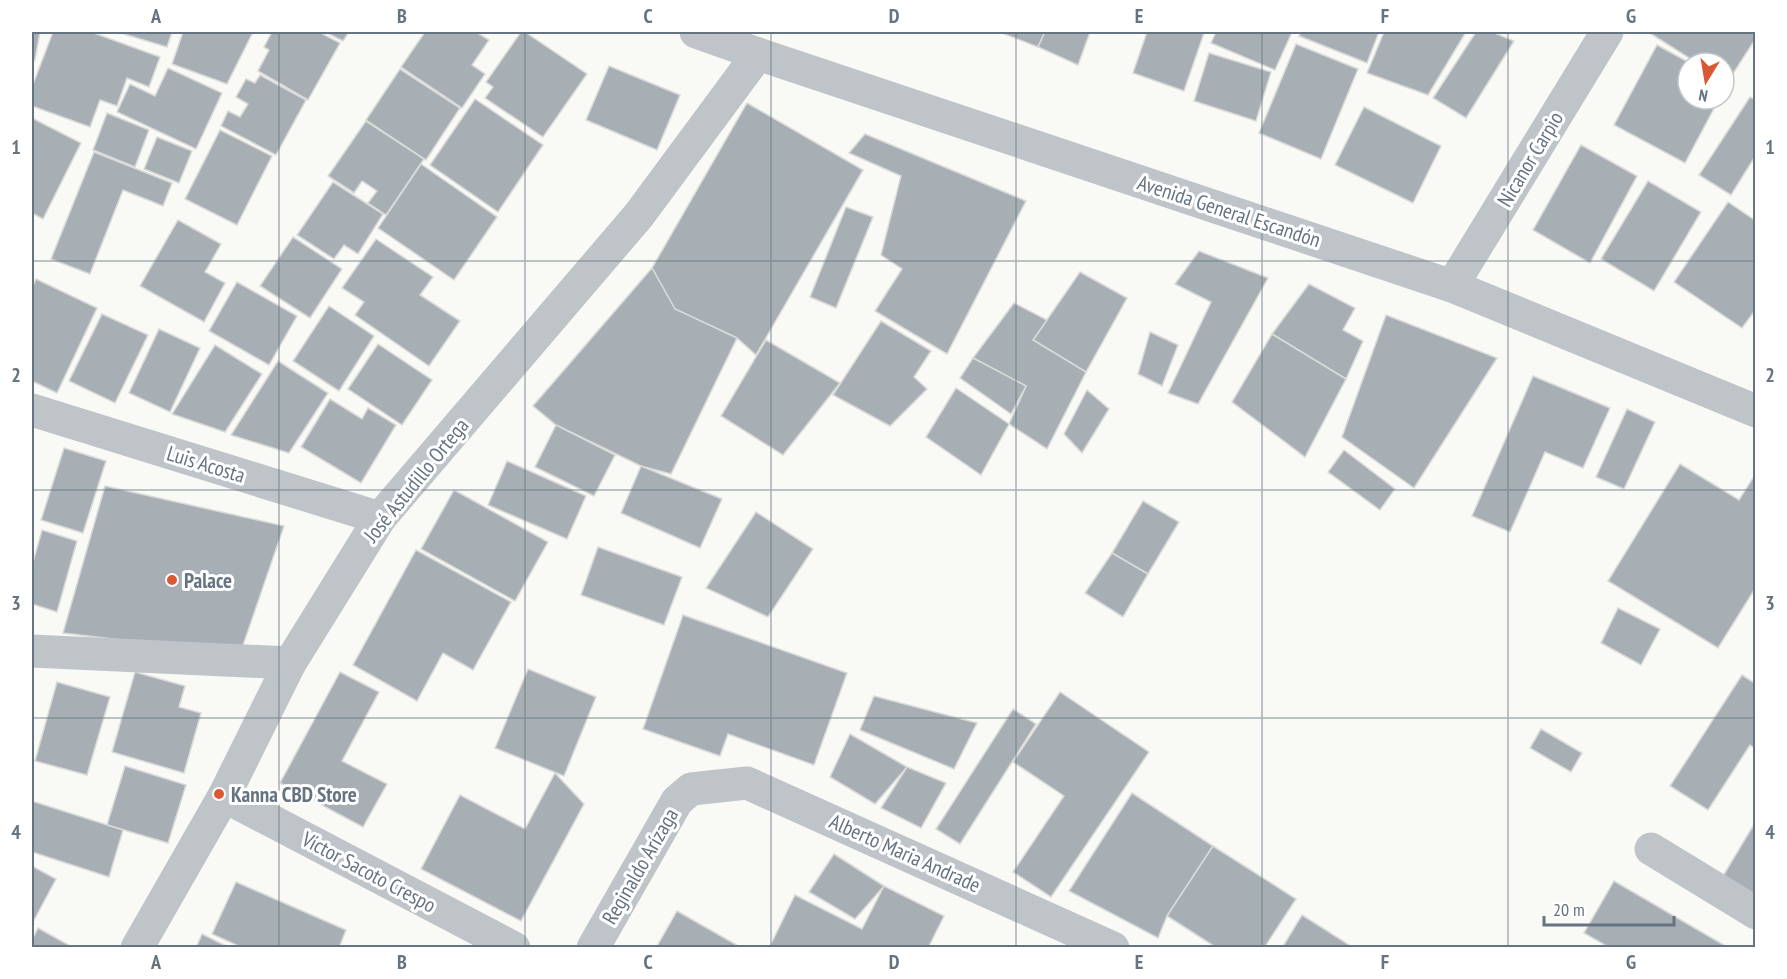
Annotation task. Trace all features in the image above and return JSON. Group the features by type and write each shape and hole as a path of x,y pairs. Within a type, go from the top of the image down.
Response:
{"street":[{"name":"Avenida General Escandón","path":"696,32 1452,286 1755,411"},
{"name":"Nicanor Carpio","path":"1452,286 1607,32"},
{"name":"José Astudillo Ortega","path":"137,948 224,796 290,663 380,518 639,215 758,54"},
{"name":"Luis Acosta","path":"32,410 380,518"},
{"path":"32,651 290,663"},
{"name":"Alberto Maria Andrade","path":"691,789 747,783 1113,948"},
{"name":"Reginaldo Arízaga","path":"593,948 677,801 691,789"},
{"name":"Víctor Sacoto Crespo","path":"224,796 514,948"},
{"path":"1652,849 1755,913"}],"building":[{"path":"32,32 40,32 35,60 32,59"},
{"path":"53,32 91,32 160,57 149,87 127,78 117,106 100,100 90,127 32,106 32,87"},
{"path":"117,32 172,32 167,47"},
{"path":"183,32 253,32 227,84 172,64"},
{"path":"272,32 319,32 340,43 308,100 258,71 269,50 264,47"},
{"path":"325,32 349,32 343,41"},
{"path":"425,32 476,32 489,40 472,65 485,74 462,108 401,67"},
{"path":"521,32 525,32 587,74 543,137 485,98 493,87 486,82"},
{"path":"999,32 1045,32 1038,47"},
{"path":"1045,32 1090,32 1078,65 1038,47"},
{"path":"1147,32 1204,33 1184,91 1133,73"},
{"path":"1216,32 1292,32 1275,70 1211,43"},
{"path":"1301,32 1379,32 1367,63 1299,36"},
{"path":"1384,32 1466,32 1428,95 1367,73"},
{"path":"1476,32 1492,32 1514,41 1466,118 1433,98"},
{"path":"1648,32 1749,32 1756,35 1736,69 1736,51 1678,51"},
{"path":"1296,44 1358,69 1321,159 1259,133"},
{"path":"1657,45 1676,55 1676,111 1713,111 1685,163 1614,125"},
{"path":"1209,53 1271,72 1256,121 1194,101"},
{"path":"609,66 680,95 657,150 586,120"},
{"path":"168,68 222,93 196,149 117,112 130,84 155,96"},
{"path":"400,69 460,108 426,160 366,120"},
{"path":"260,75 306,100 276,155 221,126 228,111 240,117 248,104 236,97 246,79 255,83"},
{"path":"1750,97 1756,100 1756,155 1731,195 1699,175"},
{"path":"475,99 543,145 498,212 430,165"},
{"path":"747,103 863,170 756,355 737,338 675,309 652,268"},
{"path":"1364,107 1441,146 1413,203 1335,165"},
{"path":"107,113 149,130 135,167 93,150"},
{"path":"32,118 81,143 43,219 32,213"},
{"path":"366,121 424,159 386,215 368,203 377,191 362,181 354,193 328,176"},
{"path":"220,130 272,156 237,225 185,199"},
{"path":"865,134 1026,201 947,354 875,311 902,269 881,255 901,176 849,153"},
{"path":"157,137 192,151 179,183 144,169"},
{"path":"1581,145 1637,176 1590,263 1533,230"},
{"path":"94,152 172,183 163,206 123,190 90,274 51,259"},
{"path":"421,164 497,217 454,280 378,228"},
{"path":"1648,181 1701,212 1654,291 1601,259"},
{"path":"333,182 383,214 358,254 344,245 334,259 297,235"},
{"path":"1728,202 1756,221 1756,309 1742,328 1674,282"},
{"path":"846,207 873,217 836,308 810,297"},
{"path":"178,220 221,244 205,272 225,283 204,322 140,286"},
{"path":"293,237 342,269 310,318 260,286"},
{"path":"376,239 433,277 420,295 460,321 429,366 355,315 364,302 342,288"},
{"path":"1199,251 1268,278 1198,404 1168,393 1211,302 1175,284"},
{"path":"652,268 675,309 737,338 671,474 641,466 556,425 533,406"},
{"path":"1080,272 1127,298 1086,372 1033,340"},
{"path":"36,279 97,308 57,393 32,381 32,288"},
{"path":"237,282 297,316 269,365 209,331"},
{"path":"1309,284 1355,308 1343,330 1363,341 1346,379 1272,334"},
{"path":"1014,303 1047,320 1033,340 1086,372 1047,449 1009,424 1026,386 973,358"},
{"path":"329,306 374,336 339,391 293,361"},
{"path":"102,314 148,335 115,403 69,381"},
{"path":"1386,315 1497,358 1414,488 1342,437"},
{"path":"881,321 931,351 914,377 927,389 890,426 833,395"},
{"path":"159,329 200,348 170,412 129,393"},
{"path":"1150,332 1178,345 1162,386 1138,374"},
{"path":"1272,334 1346,379 1305,457 1232,402"},
{"path":"766,340 840,383 783,455 721,416"},
{"path":"378,344 432,380 402,425 348,389"},
{"path":"215,345 262,374 225,432 172,414"},
{"path":"973,358 1026,386 1011,414 960,378"},
{"path":"278,361 328,393 289,453 231,435"},
{"path":"1533,376 1610,408 1583,468 1545,452 1510,532 1472,516"},
{"path":"956,388 1009,424 981,475 926,437"},
{"path":"1087,390 1109,409 1082,453 1064,434"},
{"path":"330,399 362,419 368,408 396,425 361,483 301,447"},
{"path":"1627,409 1655,422 1624,489 1596,477"},
{"path":"556,425 615,455 594,496 535,467"},
{"path":"64,448 106,461 83,533 41,520"},
{"path":"1344,450 1395,489 1380,510 1328,472"},
{"path":"507,461 586,496 567,539 488,505"},
{"path":"1680,464 1739,500 1756,473 1756,587 1718,648 1608,581"},
{"path":"641,466 722,499 700,548 621,513"},
{"name":"Palace","path":"105,486 284,526 240,654 63,633"},
{"path":"454,490 548,542 515,601 421,549"},
{"path":"1143,501 1179,522 1148,574 1112,553"},
{"path":"756,512 813,549 768,617 706,588"},
{"path":"42,530 77,541 57,612 32,604 32,566"},
{"path":"598,547 682,577 664,625 581,595"},
{"path":"416,550 511,602 473,670 443,653 417,701 353,665"},
{"path":"1112,553 1148,574 1123,617 1085,593"},
{"path":"1618,608 1660,629 1641,665 1601,643"},
{"path":"683,615 847,673 814,765 728,734 720,756 643,729"},
{"path":"528,669 596,697 564,776 495,748"},
{"path":"135,672 185,686 179,707 201,713 184,773 112,752"},
{"path":"340,672 379,692 342,761 387,784 363,827 280,783"},
{"path":"1742,675 1756,684 1756,749 1750,745 1708,810 1670,786"},
{"path":"57,682 110,697 87,775 35,761"},
{"path":"1060,692 1149,752 1051,897 1013,872 1064,796 1013,762"},
{"path":"874,696 977,723 954,769 860,730"},
{"path":"1013,709 1036,724 960,844 936,829"},
{"path":"1541,729 1582,753 1571,772 1530,748"},
{"path":"850,734 907,767 875,804 830,777"},
{"path":"125,766 186,785 168,843 107,825"},
{"path":"907,767 946,783 921,828 881,808"},
{"path":"555,773 584,804 521,921 421,869 460,795 525,829"},
{"path":"1132,793 1213,846 1167,916 1158,938 1069,891"},
{"path":"32,801 123,830 109,877 32,852"},
{"path":"1756,821 1756,896 1723,876"},
{"path":"1213,846 1296,899 1264,948 1217,948 1167,916"},
{"path":"834,854 884,886 855,919 809,892"},
{"path":"32,866 56,879 32,924"},
{"path":"1614,881 1729,948 1610,948 1584,933"},
{"path":"236,882 346,930 339,948 243,948 212,934"},
{"path":"884,886 944,916 928,948 769,948 795,895 862,929"},
{"path":"677,911 742,948 656,948"},
{"path":"1302,915 1354,948 1282,948"},
{"path":"38,928 74,948 32,948 32,940"},
{"path":"202,934 230,948 196,948"}],"place":[{"name":"Palace","path":"172,580"},
{"name":"Kanna CBD Store","path":"219,794"}]}
